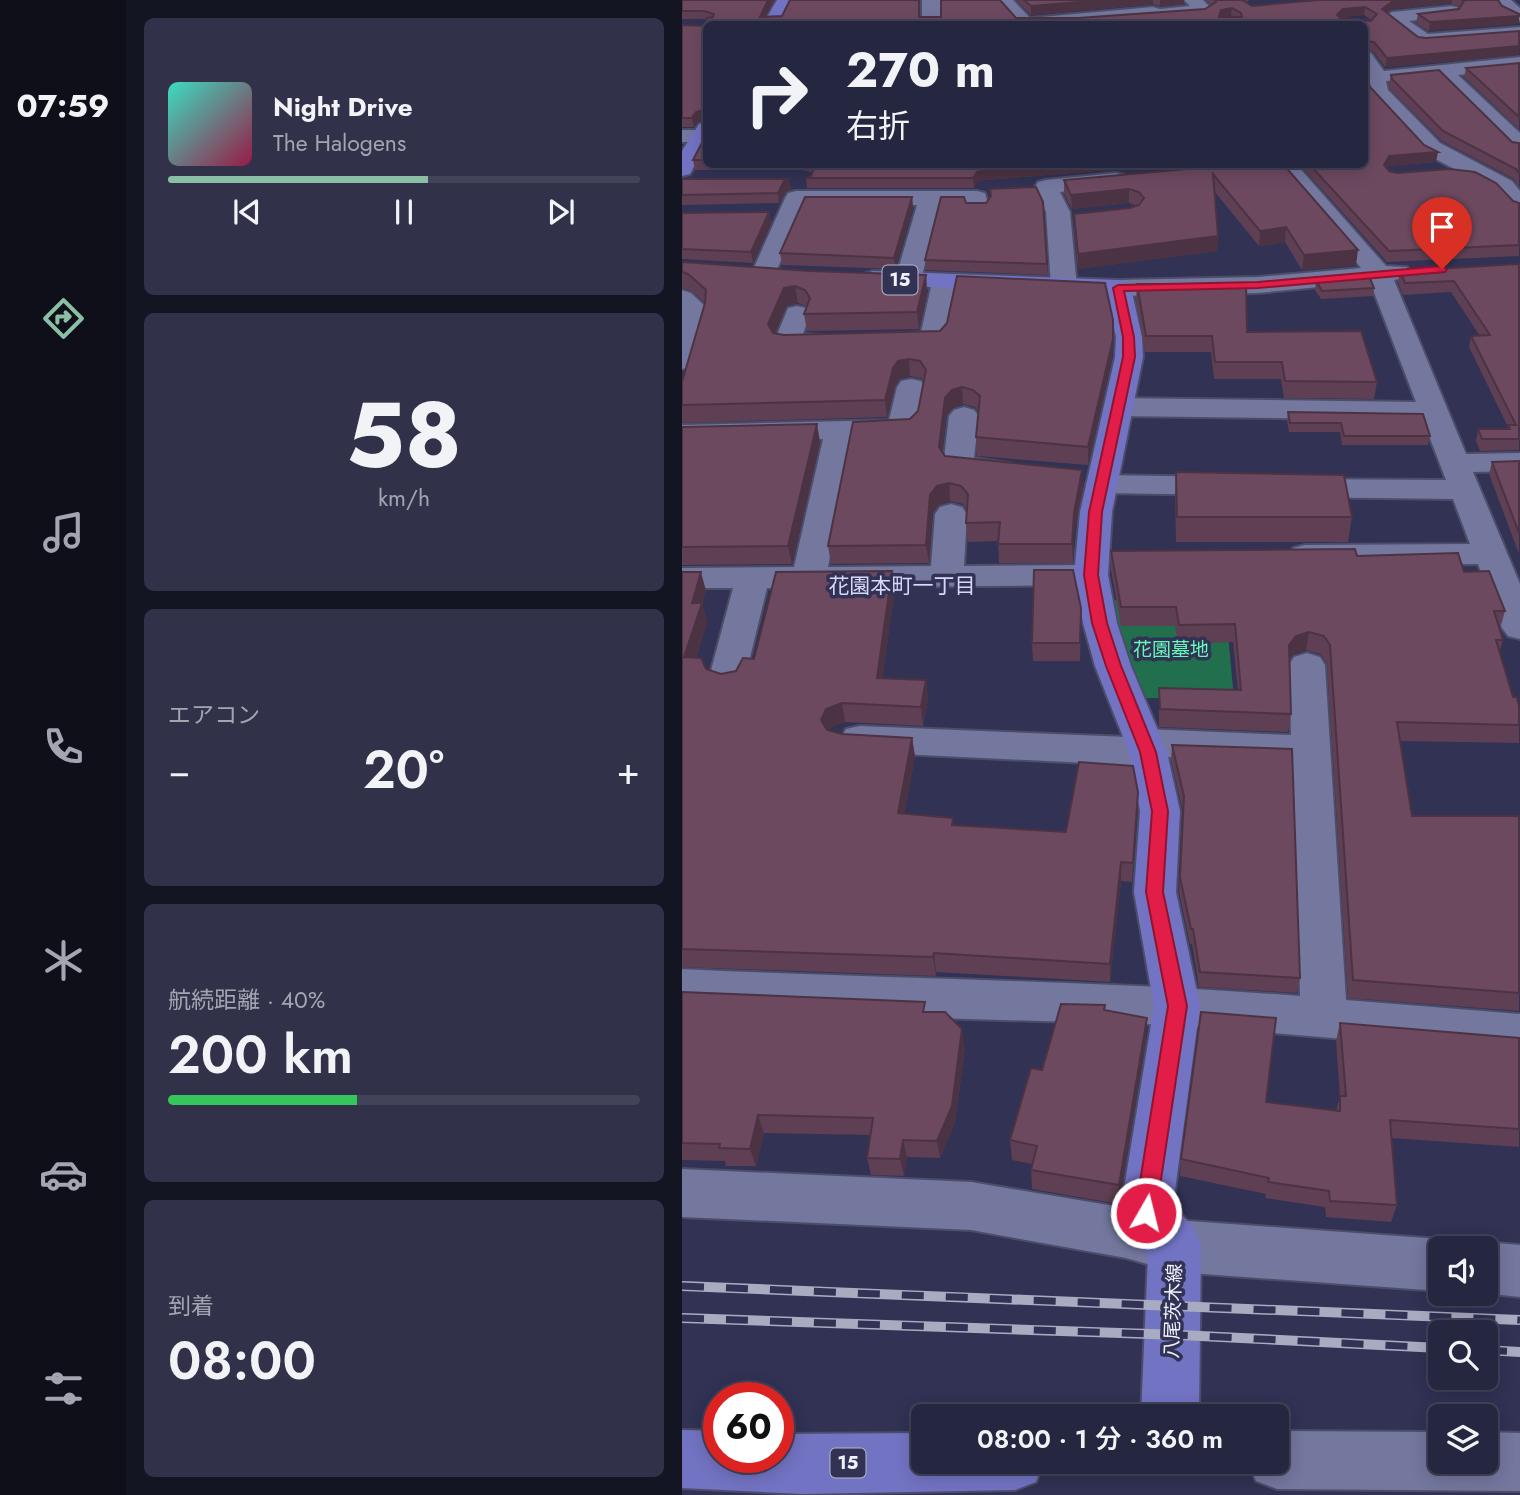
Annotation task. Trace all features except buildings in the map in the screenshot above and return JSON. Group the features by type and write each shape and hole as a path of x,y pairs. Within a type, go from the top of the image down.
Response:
{"main road":[{"path":"774,21 786,0"},
{"path":"686,176 699,134"},
{"path":"737,271 776,273"},
{"name":"15","path":"854,278 1118,288"},
{"name":"八尾茨木線","path":"1118,288 1129,337 1129,357 1118,407 1094,479 1102,562 1100,623 1113,666 1147,748 1160,811 1155,892 1177,1006 1146,1213 1175,1246 1170,1404"},
{"name":"15","path":"682,1459 802,1464 911,1462"}],"street":[{"path":"931,0 931,21"},
{"path":"1004,0 1024,21"},
{"path":"1061,21 1204,10 1193,0"},
{"path":"1434,0 1481,35"},
{"path":"1502,0 1507,8 1520,16"},
{"path":"1451,11 1392,17 1424,40 1520,32"},
{"path":"1386,31 1408,29"},
{"path":"1520,63 1443,71 1370,68 1378,91 1432,148 1512,186 1520,206"},
{"path":"1488,66 1504,81"},
{"path":"1443,71 1520,145"},
{"path":"1022,188 1135,177 1124,168"},
{"path":"1279,168 1379,273 1520,628"},
{"path":"1425,172 1476,169"},
{"path":"1046,187 1058,212 1064,287"},
{"path":"776,273 796,198 987,196"},
{"path":"908,280 930,198"},
{"path":"764,213 791,213"},
{"path":"1058,220 1082,217"},
{"path":"1118,288 1258,285 1416,271"},
{"path":"797,314 786,342 933,340 945,282"},
{"path":"682,298 695,309 682,361"},
{"path":"682,434 902,428 911,387"},
{"path":"1118,407 1433,411"},
{"path":"964,416 958,466 1037,472"},
{"path":"809,576 840,429"},
{"path":"1094,479 1258,487 1459,477 1520,462"},
{"path":"947,575 952,514"},
{"path":"1272,555 1487,547 1520,540"},
{"path":"682,578 947,575 1102,562"},
{"path":"727,678 753,578"},
{"path":"1307,665 1324,1018"},
{"path":"846,738 1147,748 1312,750"},
{"path":"682,988 866,997 1177,1006 1520,1034"},
{"path":"682,1193 971,1206 1126,1233 1175,1246 1428,1264"},
{"path":"1498,1269 1520,1271"},
{"path":"1289,1460 1520,1462"}],"green space":[{"name":"花園墓地","path":"1107,600 1225,602 1234,699 1140,698"}],"railway":[{"path":"682,1286 1520,1320"},
{"path":"682,1318 1180,1335 1428,1347"},
{"path":"1498,1351 1520,1352"}],"district":[{"name":"花園本町一丁目","path":"902,586"}],"route":[{"path":"1146,1213 1177,1006 1155,892 1160,811 1148,752 1113,666 1100,623 1091,575 1096,512 1129,357 1129,337 1118,288 1258,285 1442,269"}]}
